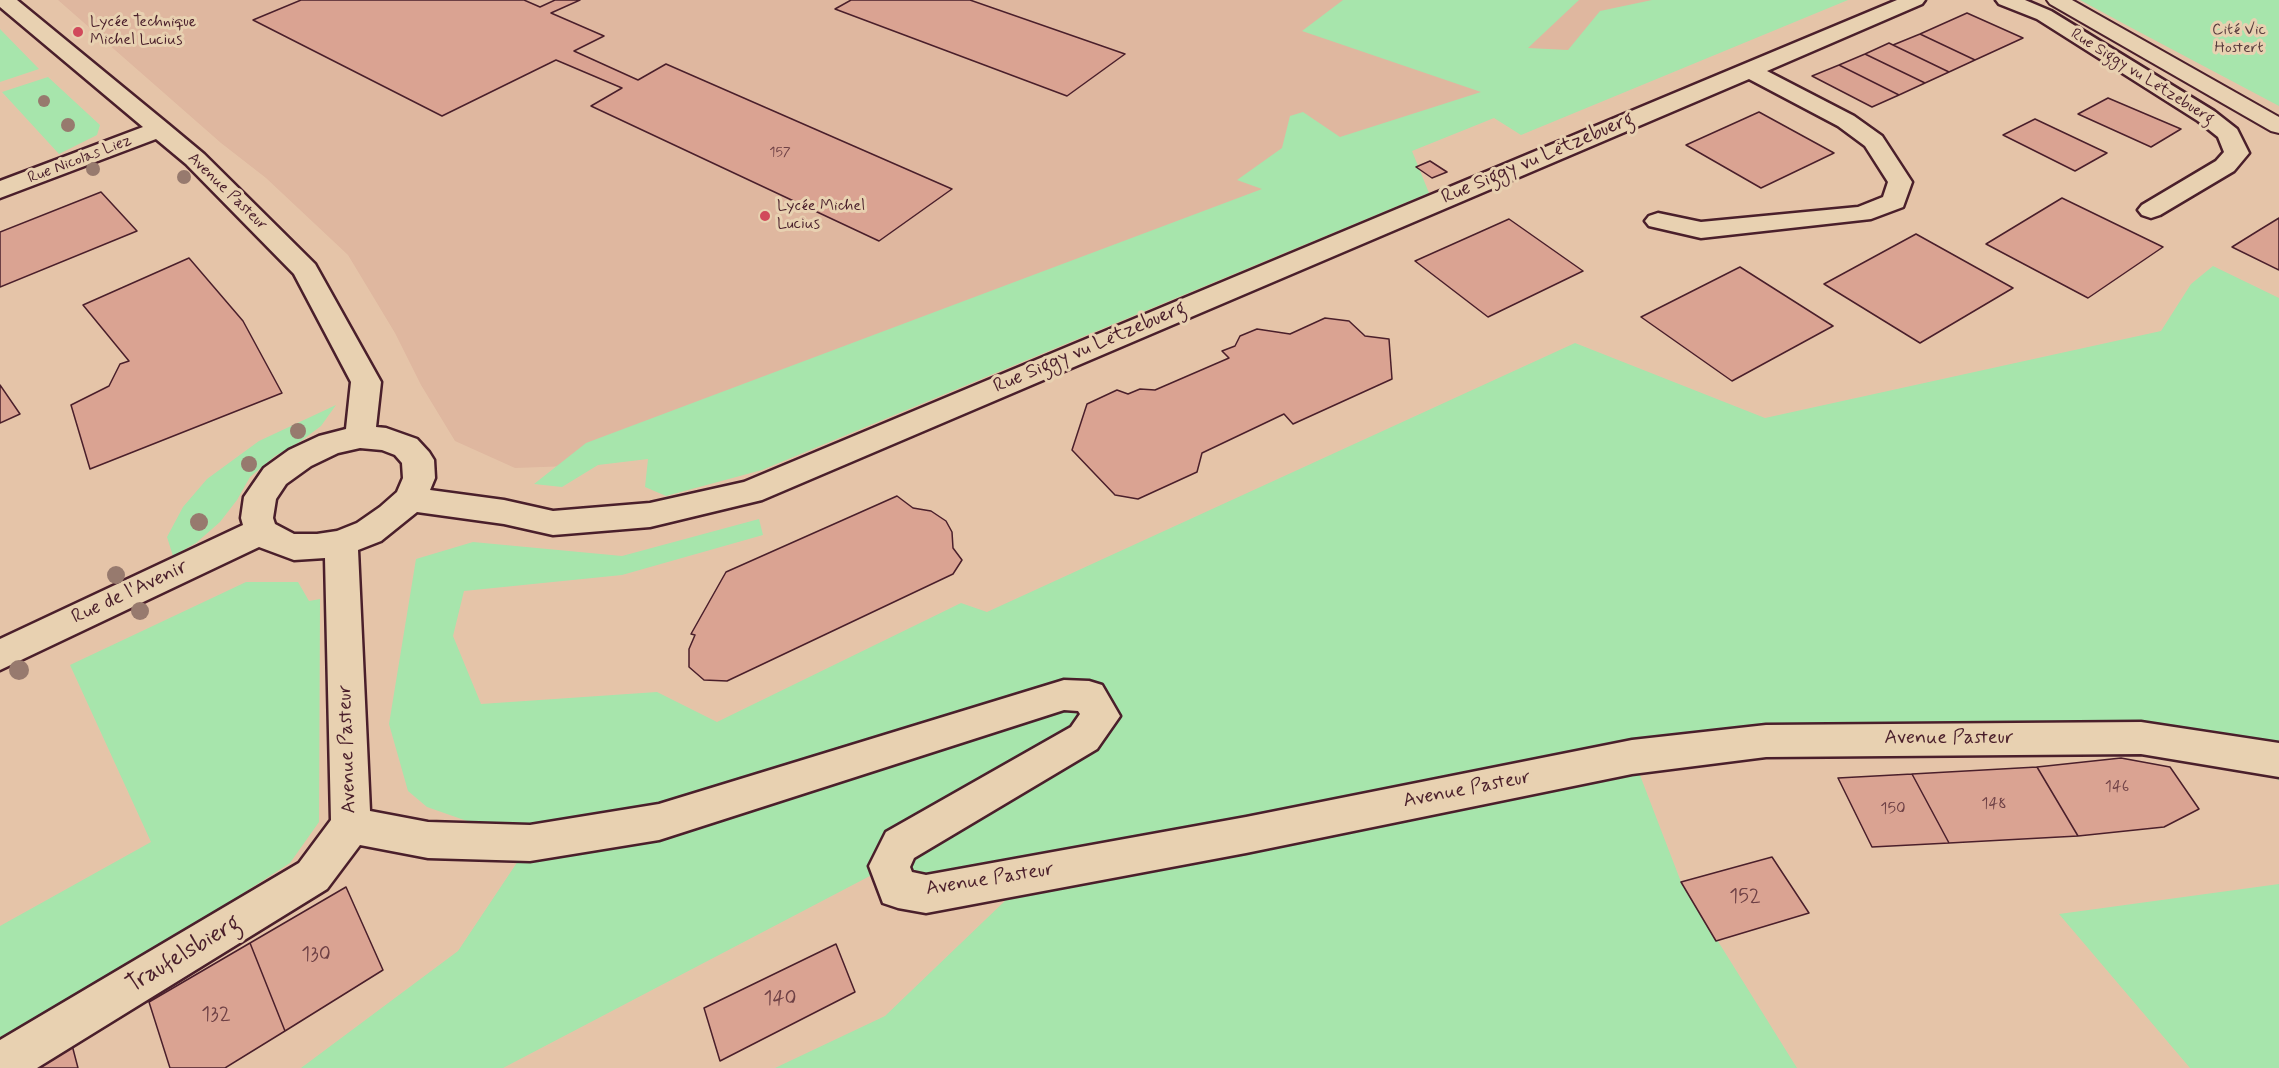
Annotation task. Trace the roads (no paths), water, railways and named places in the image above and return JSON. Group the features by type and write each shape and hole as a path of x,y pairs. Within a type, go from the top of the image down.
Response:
{"street":[{"name":"Avenue Pasteur","path":"4,0 214,176 305,270 366,382 360,438"},
{"name":"Rue Siggy vu Lëtzebuerg","path":"410,499 504,512 553,523 650,515 751,492 1915,0"},
{"name":"Rue Siggy vu Lëtzebuerg","path":"2006,0 2044,15 2205,116 2229,134 2237,153 2225,166 2151,210"},
{"path":"1658,221 1701,230 1862,214 1894,202 1900,182 1874,141 1846,121 1749,70"},
{"name":"Rue Nicolas Liez","path":"0,190 160,129"},
{"path":"360,438 386,439 406,447 418,460 419,478 410,499 392,516 369,532 341,543 316,547 294,547 275,541 261,531 257,518 260,497 275,476 300,458 320,449 360,438"},
{"name":"Rue de l'Avenir","path":"0,655 261,531"},
{"name":"Avenue Pasteur","path":"341,543 351,825 428,840 530,843 659,822 1064,695 1089,696 1101,716 1084,738 900,845 889,866 898,888 926,894 1246,835 1632,757 1766,741 2141,738 2279,760"},
{"name":"Traufelsbierg","path":"0,1065 313,876 351,825"}],"lane":[{"path":"2057,0 2279,126"}],"place":[{"name":"Lycée Technique Michel Lucius","path":"78,32"},
{"name":"Lycée Michel Lucius","path":"765,216"}],"park label":[{"name":"Cité Vic Hostert","path":"2239,40"}]}
